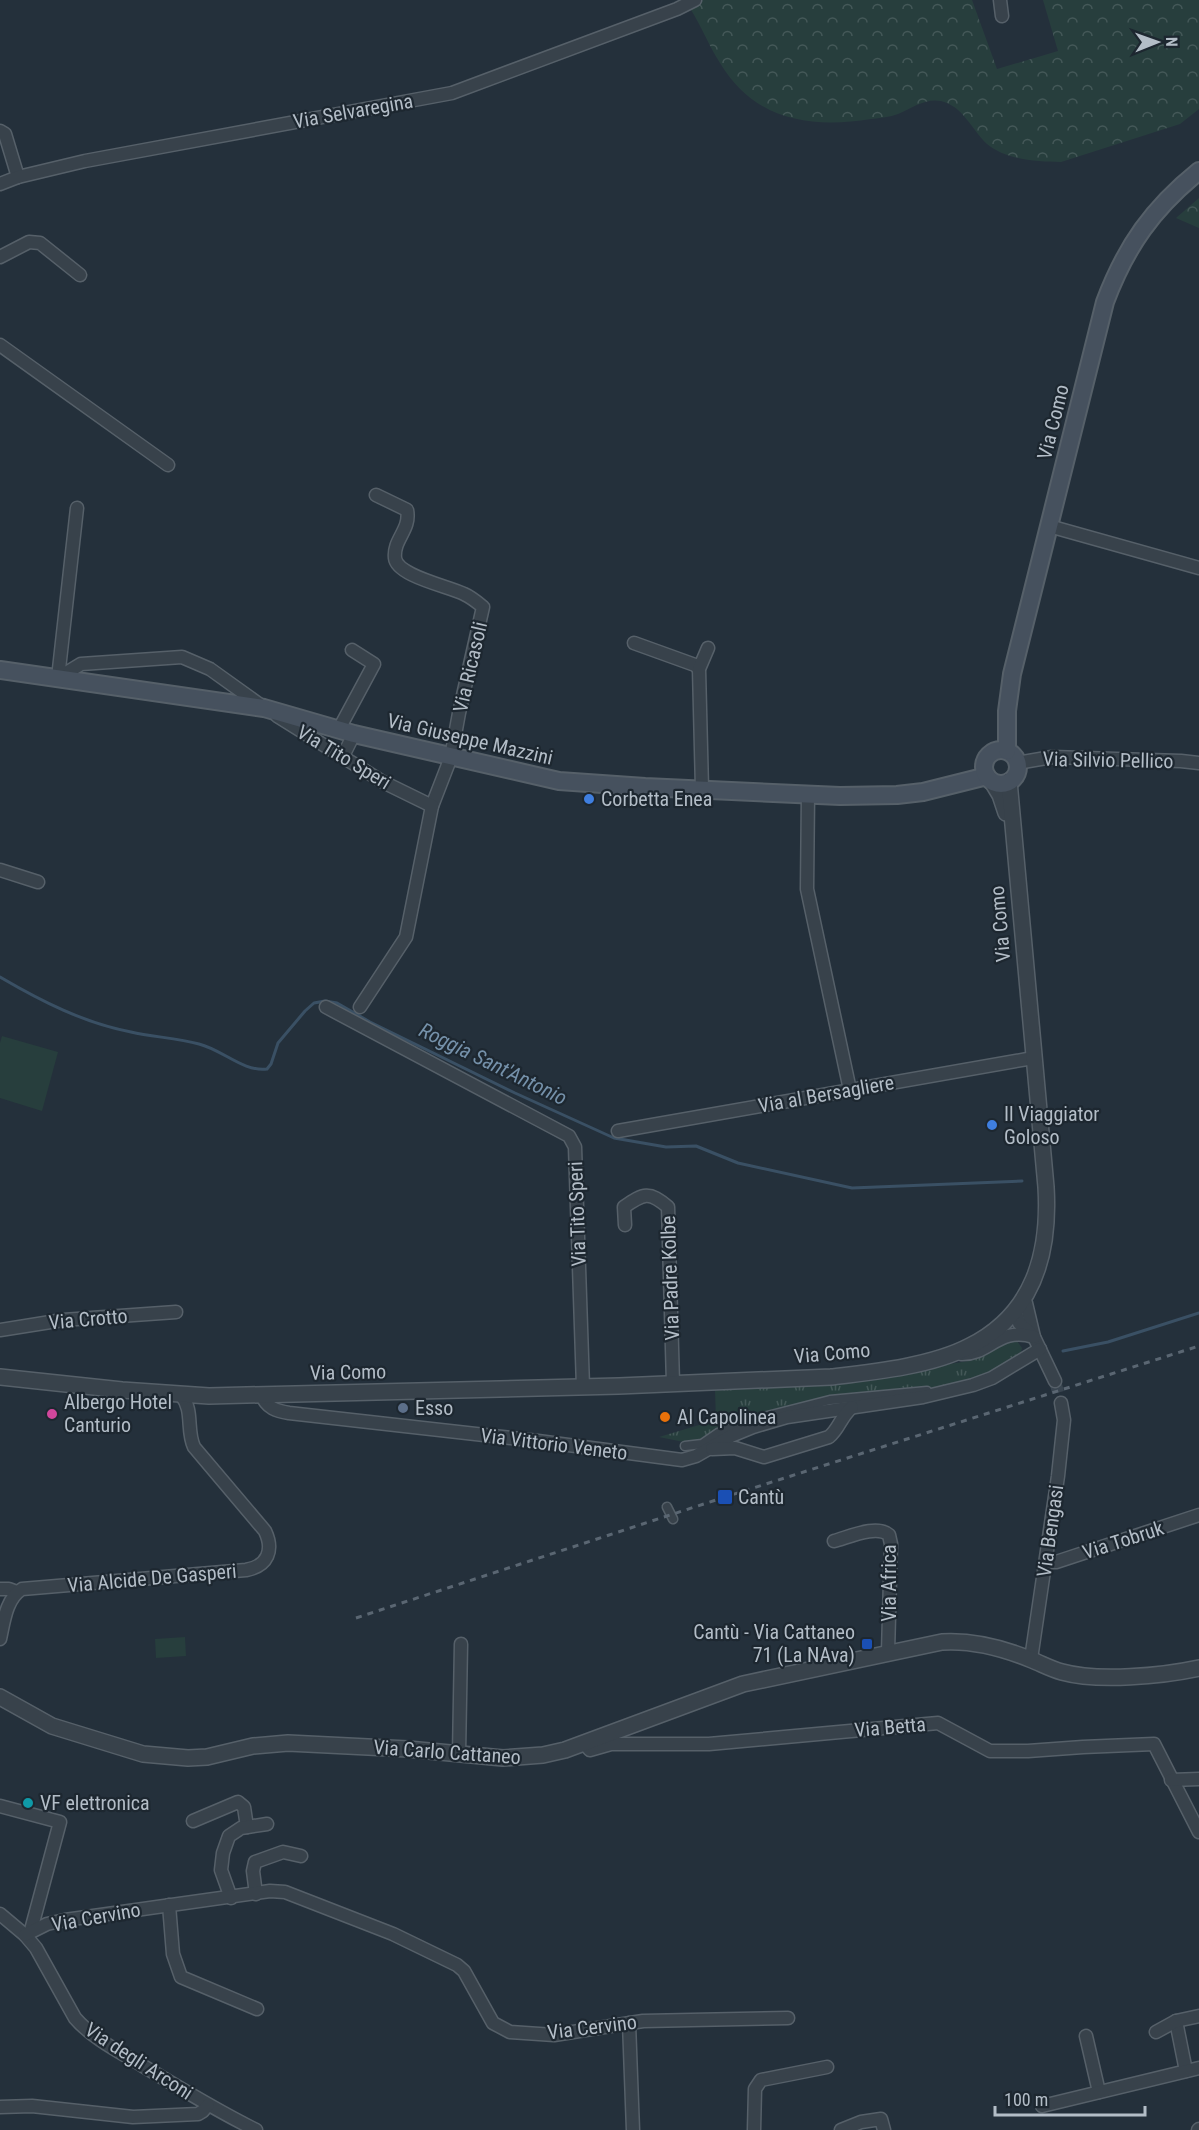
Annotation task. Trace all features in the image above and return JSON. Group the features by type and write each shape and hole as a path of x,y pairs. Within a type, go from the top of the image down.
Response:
{"main road":[{"name":"Via Como","path":"996,764 1020,636 1102,313 1115,276 1127,252 1151,216 1164,201 1199,171"},
{"name":"Via Giuseppe Mazzini","path":"0,670 264,708 451,757 559,781 808,794 897,795 937,789 996,764 999,783 1009,781"}],"street":[{"name":"Via Selvaregina","path":"0,184 18,177 86,161 205,137 452,93 677,9 695,0"},
{"path":"1000,0 1002,16"},
{"path":"0,131 5,134 18,177"},
{"path":"0,257 29,242 40,243 80,275"},
{"path":"0,348 168,465"},
{"name":"Via Ricasoli","path":"376,495 407,510 409,521 396,550 395,561 403,571 466,594 483,607 451,757 432,806"},
{"path":"58,678 78,508"},
{"path":"1049,526 1199,568"},
{"path":"634,643 695,665 699,669"},
{"path":"702,789 699,669 708,648"},
{"path":"344,756 347,731 374,664 352,650"},
{"name":"Via Tito Speri","path":"58,678 81,664 182,657 210,669 264,708 383,782 432,806"},
{"name":"Via Silvio Pellico","path":"996,764 1052,757 1199,763"},
{"name":"Via Como","path":"996,764 1016,863"},
{"name":"Via Como","path":"0,1377 209,1396 583,1387 831,1377 889,1369 954,1353 986,1337 1019,1304 1032,1282 1043,1251 1047,1220 1046,1187 1009,781"},
{"path":"808,794 807,889 850,1090"},
{"path":"360,1006 406,937 432,806"},
{"path":"0,870 38,882"},
{"name":"Via Tito Speri","path":"326,1007 569,1136 575,1147 583,1387"},
{"name":"Via al Bersagliere","path":"618,1131 1033,1058"},
{"name":"Via Padre Kolbe","path":"625,1225 624,1208 640,1196 654,1196 668,1207 673,1383"},
{"path":"1019,1304 1019,1323 1037,1344 1055,1381"},
{"name":"Via Crotto","path":"0,1330 63,1320 176,1312"},
{"path":"954,1353 973,1353 1003,1336 1022,1334 1037,1344"},
{"path":"685,1446 702,1444 718,1433 752,1420 830,1400 922,1391 966,1383 1004,1367 1037,1344"},
{"name":"Via Vittorio Veneto","path":"262,1395 266,1404 271,1408 289,1413 682,1460 692,1458 731,1436 787,1417 923,1397 973,1385 992,1378 1037,1344"},
{"name":"Via Alcide De Gasperi","path":"17,1592 27,1588 246,1570 260,1566 269,1556 270,1548 265,1531 194,1447 190,1435 188,1405 181,1395"},
{"path":"189,1426 199,1406 209,1396"},
{"name":"Via Bengasi","path":"1031,1659 1064,1420 1061,1403"},
{"name":"Via Vittorio Veneto","path":"707,1449 731,1447 756,1456 770,1456 829,1437 834,1434 840,1420 852,1407"},
{"path":"667,1506 673,1519"},
{"name":"Via Tobruk","path":"1046,1562 1056,1562 1199,1515"},
{"name":"Via Africa","path":"834,1541 873,1531 883,1531 889,1535 891,1544 888,1652"},
{"path":"0,1589 13,1589 17,1592 9,1603 0,1639"},
{"name":"Via Carlo Cattaneo","path":"0,1698 52,1726 143,1754 188,1758 252,1746 288,1743 522,1758 555,1753 743,1684 942,1642 959,1641 991,1646 1031,1659 1049,1668 1077,1675 1166,1675 1199,1668"},
{"path":"459,1754 461,1644"},
{"name":"Via Betta","path":"584,1743 590,1750 611,1744 709,1744 938,1723 990,1751 1028,1752 1154,1744 1199,1832"},
{"path":"1171,1780 1199,1779"},
{"path":"193,1821 238,1802 244,1807 247,1827"},
{"path":"0,1806 60,1822 28,1932"},
{"path":"231,1898 221,1870 223,1853 229,1836 241,1828 267,1824"},
{"path":"256,1894 253,1871 255,1862 283,1852 301,1856"},
{"name":"Via Cervino","path":"28,1932 65,1920 276,1891 294,1894 393,1934 457,1965 464,1971 493,2023 503,2030 554,2035 643,2021 788,2018"},
{"name":"Via Cervino","path":"169,1905 173,1954 181,1977 257,2009"},
{"name":"Via degli Arconi","path":"0,1914 28,1932 75,2018 82,2026 111,2047 208,2105 256,2130"},
{"path":"1156,2032 1176,2021 1199,2016"},
{"path":"1176,2021 1186,2071"},
{"path":"628,2023 633,2130"},
{"path":"1086,2036 1099,2092"},
{"path":"754,2130 755,2089 761,2080 827,2067"},
{"path":"1042,2106 1199,2068"},
{"path":"0,2107 32,2106 133,2117 198,2114 208,2105"},
{"path":"841,2130 861,2122 881,2119 884,2130"}],"green space":[{"path":"684,0 972,0 997,69 1058,51 1043,0 1199,0 1199,109 1180,124 1061,162 1023,159 1003,154 987,144 955,108 935,100 881,118 848,122 805,121 767,108 749,97 734,82 715,55"},
{"path":"1199,198 1199,228 1176,218"},
{"path":"2,1036 58,1052 42,1111 0,1098"},
{"path":"1013,1340 1017,1341 1022,1348 1016,1357 988,1373 944,1387 839,1396 760,1413 741,1419 709,1438 689,1443 659,1437 716,1420 715,1388 969,1361"},
{"path":"185,1637 186,1656 156,1658 155,1639"}],"waterway":[{"name":"Roggia Sant'Antonio","path":"0,977 47,1003 96,1023 131,1032 199,1044 241,1064 258,1069 267,1069 278,1043 314,1003 325,1001 337,1003 370,1022 515,1093 614,1138 666,1147 696,1146 738,1163 852,1188 1022,1181"},
{"name":"Roggia Sant'Antonio","path":"1063,1351 1108,1342 1199,1313"}],"tunnel":[{"path":"1055,1381 1061,1403"}],"railway":[{"path":"356,1618 725,1497 1199,1346"}],"place":[{"name":"Corbetta Enea","path":"589,799"},
{"name":"Il Viaggiator Goloso","path":"992,1125"},
{"name":"Esso","path":"403,1408"},
{"name":"Albergo Hotel Canturio","path":"52,1414"},
{"name":"Al Capolinea","path":"665,1417"},
{"name":"Cantù","path":"725,1497"},
{"name":"Cantù - Via Cattaneo 71 (La NAva)","path":"867,1644"},
{"name":"VF elettronica","path":"28,1803"}]}
